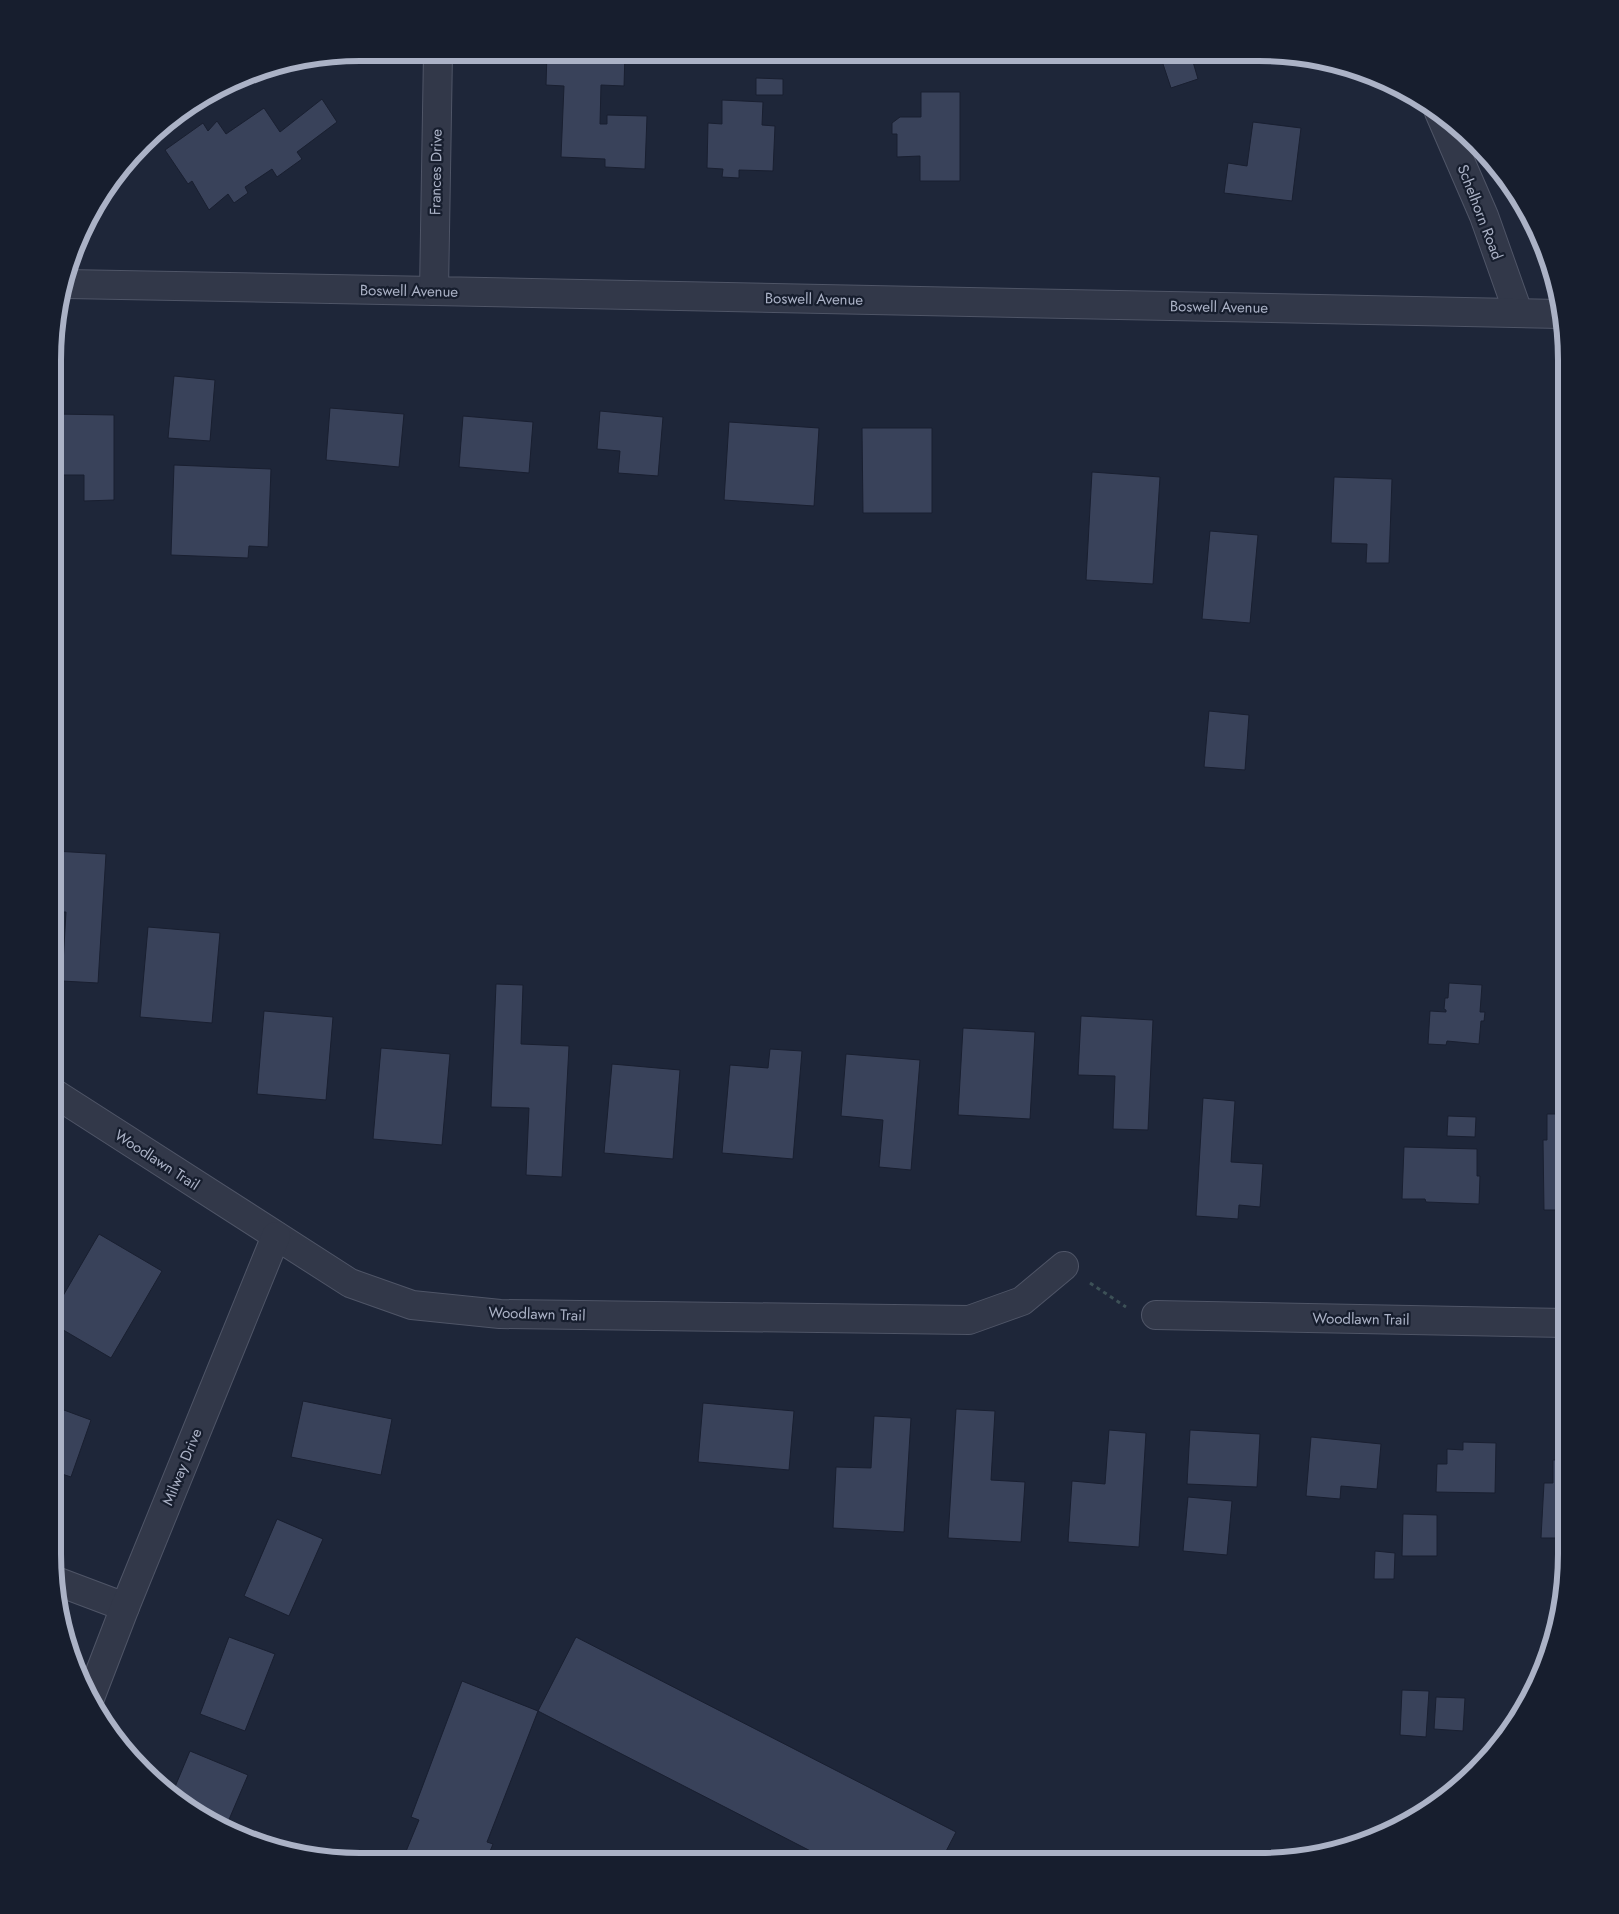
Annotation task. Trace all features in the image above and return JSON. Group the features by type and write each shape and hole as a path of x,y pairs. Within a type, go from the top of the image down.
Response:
{"street":[{"name":"Frances Drive","path":"434,291 438,61"},
{"name":"Schelhorn Road","path":"1445,127 1484,216 1518,312"},
{"name":"Boswell Avenue","path":"71,284 1554,314"},
{"name":"Woodlawn Trail","path":"61,1098 350,1283 412,1305 500,1314 969,1320 1022,1301 1064,1266"},
{"name":"Milway Drive","path":"94,1689 276,1236"},
{"name":"Woodlawn Trail","path":"1156,1315 1558,1323"},
{"path":"63,1583 125,1607"}],"path":[{"path":"1064,1266 1133,1311 1140,1318 1146,1319 1156,1315"}],"building":[{"path":"547,61 625,61 624,86 601,85 600,124 607,124 607,115 647,116 645,169 605,167 605,159 561,157 564,86 546,85"},
{"path":"1162,61 1193,61 1198,79 1171,88"},
{"path":"756,78 783,79 783,95 756,95"},
{"path":"921,92 960,92 960,181 920,181 920,156 897,157 897,134 892,134 892,123 900,117 921,117"},
{"path":"322,99 337,122 297,152 302,159 277,177 272,169 245,187 248,193 234,203 228,194 209,210 192,181 188,184 165,150 203,123 208,131 217,121 226,134 264,108 280,132"},
{"path":"722,100 763,102 762,125 775,126 773,171 739,170 739,178 722,177 723,169 707,168 708,123 722,124"},
{"path":"1253,122 1301,128 1292,201 1224,193 1228,163 1247,166"},
{"path":"174,376 215,380 210,441 168,438"},
{"path":"330,408 404,414 399,467 326,460"},
{"path":"600,411 663,417 658,476 618,473 620,451 597,449"},
{"path":"61,414 114,415 114,500 84,501 84,475 61,475"},
{"path":"463,416 533,422 529,473 459,467"},
{"path":"729,422 819,428 814,506 724,500"},
{"path":"862,428 932,428 932,513 863,513"},
{"path":"174,465 271,469 268,547 249,546 248,558 171,555"},
{"path":"1092,472 1160,477 1153,584 1086,580"},
{"path":"1334,477 1392,479 1389,563 1366,563 1367,544 1331,543"},
{"path":"1210,531 1258,535 1250,623 1202,619"},
{"path":"1209,711 1249,715 1245,770 1204,767"},
{"path":"61,851 106,854 98,983 62,981 66,912 61,912"},
{"path":"148,927 220,933 212,1023 140,1017"},
{"path":"1449,983 1482,985 1480,1012 1485,1012 1484,1021 1481,1021 1479,1044 1447,1041 1446,1045 1428,1044 1430,1011 1446,1012 1444,1009 1445,998 1448,998"},
{"path":"496,984 523,985 521,1044 569,1046 562,1177 526,1175 529,1108 491,1107"},
{"path":"264,1011 333,1017 326,1100 257,1094"},
{"path":"1081,1016 1153,1020 1148,1130 1113,1129 1115,1076 1078,1075"},
{"path":"963,1028 1035,1032 1030,1119 958,1115"},
{"path":"381,1048 450,1054 442,1145 373,1139"},
{"path":"770,1049 802,1051 793,1159 722,1153 730,1065 768,1068"},
{"path":"846,1054 920,1060 911,1170 879,1167 883,1120 841,1116"},
{"path":"612,1064 680,1070 673,1159 604,1153"},
{"path":"1203,1098 1235,1101 1231,1162 1263,1164 1260,1207 1239,1205 1238,1219 1196,1216"},
{"path":"1547,1114 1558,1114 1558,1210 1544,1210 1543,1140 1547,1140"},
{"path":"1448,1116 1476,1117 1475,1137 1447,1136"},
{"path":"1404,1147 1477,1149 1477,1176 1480,1176 1479,1204 1402,1199"},
{"path":"99,1234 162,1271 111,1358 61,1329 61,1299"},
{"path":"303,1401 392,1419 381,1475 291,1457"},
{"path":"703,1403 794,1411 789,1470 698,1462"},
{"path":"61,1409 91,1420 71,1477 61,1474"},
{"path":"956,1409 995,1411 991,1480 1025,1482 1021,1542 948,1538"},
{"path":"874,1416 911,1418 904,1532 833,1528 836,1467 871,1468"},
{"path":"1109,1430 1146,1433 1139,1547 1068,1542 1072,1481 1105,1484"},
{"path":"1190,1430 1260,1434 1257,1487 1187,1484"},
{"path":"1311,1437 1381,1444 1377,1489 1341,1486 1340,1499 1306,1496"},
{"path":"1463,1442 1496,1443 1495,1493 1436,1492 1437,1464 1447,1464 1447,1449 1463,1450"},
{"path":"1553,1460 1558,1460 1558,1538 1541,1538 1544,1483 1553,1483"},
{"path":"1188,1497 1232,1501 1227,1555 1183,1551"},
{"path":"1403,1514 1437,1515 1437,1556 1402,1556"},
{"path":"277,1519 323,1539 289,1616 244,1596"},
{"path":"1375,1551 1395,1553 1394,1579 1374,1579"},
{"path":"229,1637 275,1654 245,1731 200,1714"},
{"path":"576,1637 956,1832 945,1853 814,1853 538,1711"},
{"path":"462,1681 538,1711 487,1842 493,1844 489,1853 405,1853 419,1820 411,1817"},
{"path":"1402,1690 1429,1691 1426,1737 1400,1735"},
{"path":"1436,1697 1465,1698 1463,1731 1434,1729"},
{"path":"190,1751 248,1775 228,1822 211,1813 175,1788"}]}
